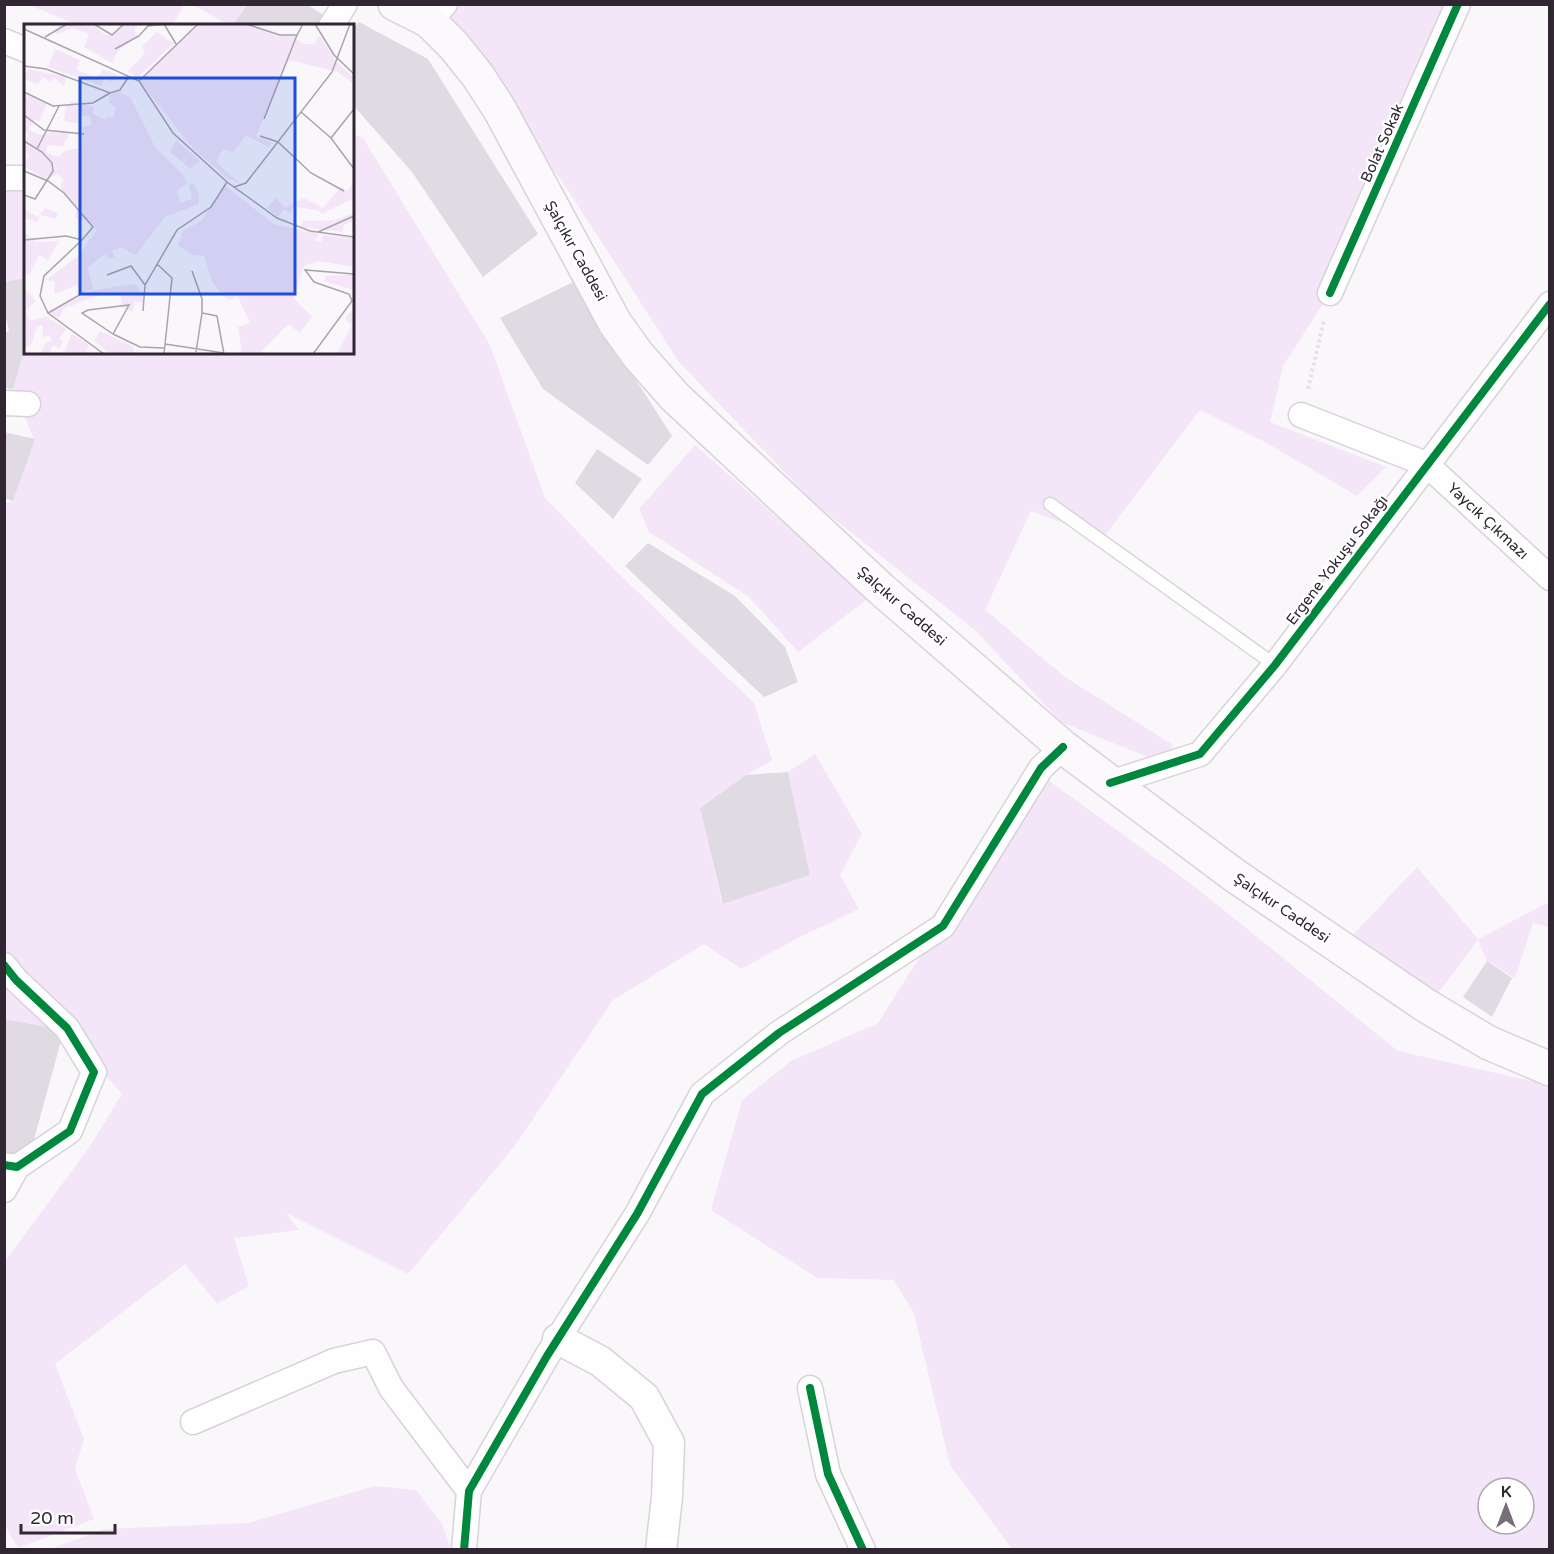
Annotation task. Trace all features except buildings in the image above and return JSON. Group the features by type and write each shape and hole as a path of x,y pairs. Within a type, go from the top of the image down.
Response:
{"main road":[{"name":"Şalçıkır Caddesi","path":"395,4 437,13 454,46 489,93 615,323 638,355 675,397 881,589 1063,747 1234,875 1425,1005 1489,1043 1550,1069"}],"street":[{"path":"332,24 345,4"},
{"name":"Bolat Sokak","path":"1330,293 1458,4"},
{"path":"4,41 24,49"},
{"path":"4,178 24,178"},
{"name":"Ergene Yokuşu Sokağı","path":"1110,783 1200,754 1275,665 1550,304"},
{"path":"1301,415 1426,464"},
{"name":"Yaycık Çıkmazı","path":"1426,464 1550,578"},
{"path":"465,1550 469,1491 558,1339 637,1214 702,1094 779,1033 943,926 1041,768 1063,747"},
{"path":"4,965 16,980 67,1028 94,1072 70,1131 11,1166 4,1190"},
{"path":"558,1339 600,1361 644,1397 669,1443 667,1497 661,1550"},
{"path":"193,1422 334,1361 373,1352 390,1388 469,1491"},
{"path":"810,1388 828,1474 863,1550"}],"lane":[{"path":"1050,504 1275,665"}],"path":[{"path":"1301,415 1330,293"}],"shaded area":[{"path":"445,4 1458,5 1330,293 1283,366 1270,422 1386,467 1357,496 1265,442 1200,410 1103,538 1031,511 985,610 1065,677 1173,745 1165,764 1061,722 975,630 816,505 679,362 562,181 429,21"},
{"path":"29,5 184,5 173,24 76,24"},
{"path":"193,5 248,5 234,24 227,24"},
{"path":"354,134 363,138 490,345 545,498 616,571 754,703 772,760 700,808 722,903 810,875 788,772 815,754 862,834 840,875 859,909 741,969 704,944 613,1000 514,1147 408,1274 286,1213 299,1230 234,1238 249,1286 217,1304 185,1264 55,1364 84,1439 75,1469 94,1519 18,1548 4,1524 5,1261 88,1149 122,1094 64,1030 5,1019 4,504 13,501 34,439 13,389 23,354 354,354"},
{"path":"4,182 24,188 24,278 5,282"},
{"path":"695,445 869,598 798,652 749,597 649,532 639,509"},
{"path":"1037,772 1194,886 1398,1051 1549,1085 1549,1549 1012,1549 950,1465 914,1314 894,1280 817,1278 711,1210 742,1100 791,1061 878,1023"},
{"path":"1417,867 1478,939 1549,902 1549,927 1533,923 1515,978 1487,961 1478,940 1430,1004 1348,940"},
{"path":"374,1486 416,1490 442,1524 451,1549 50,1549 105,1529 249,1523"}],"cycle path":[{"path":"1330,293 1458,4"},
{"path":"1110,783 1200,754 1275,665 1550,304"},
{"path":"464,1550 469,1491 547,1356 637,1214 702,1094 779,1033 943,926 1041,768 1063,747"},
{"path":"4,965 16,980 67,1028 94,1072 70,1131 17,1167 4,1165"},
{"path":"810,1388 828,1474 863,1550"}]}
